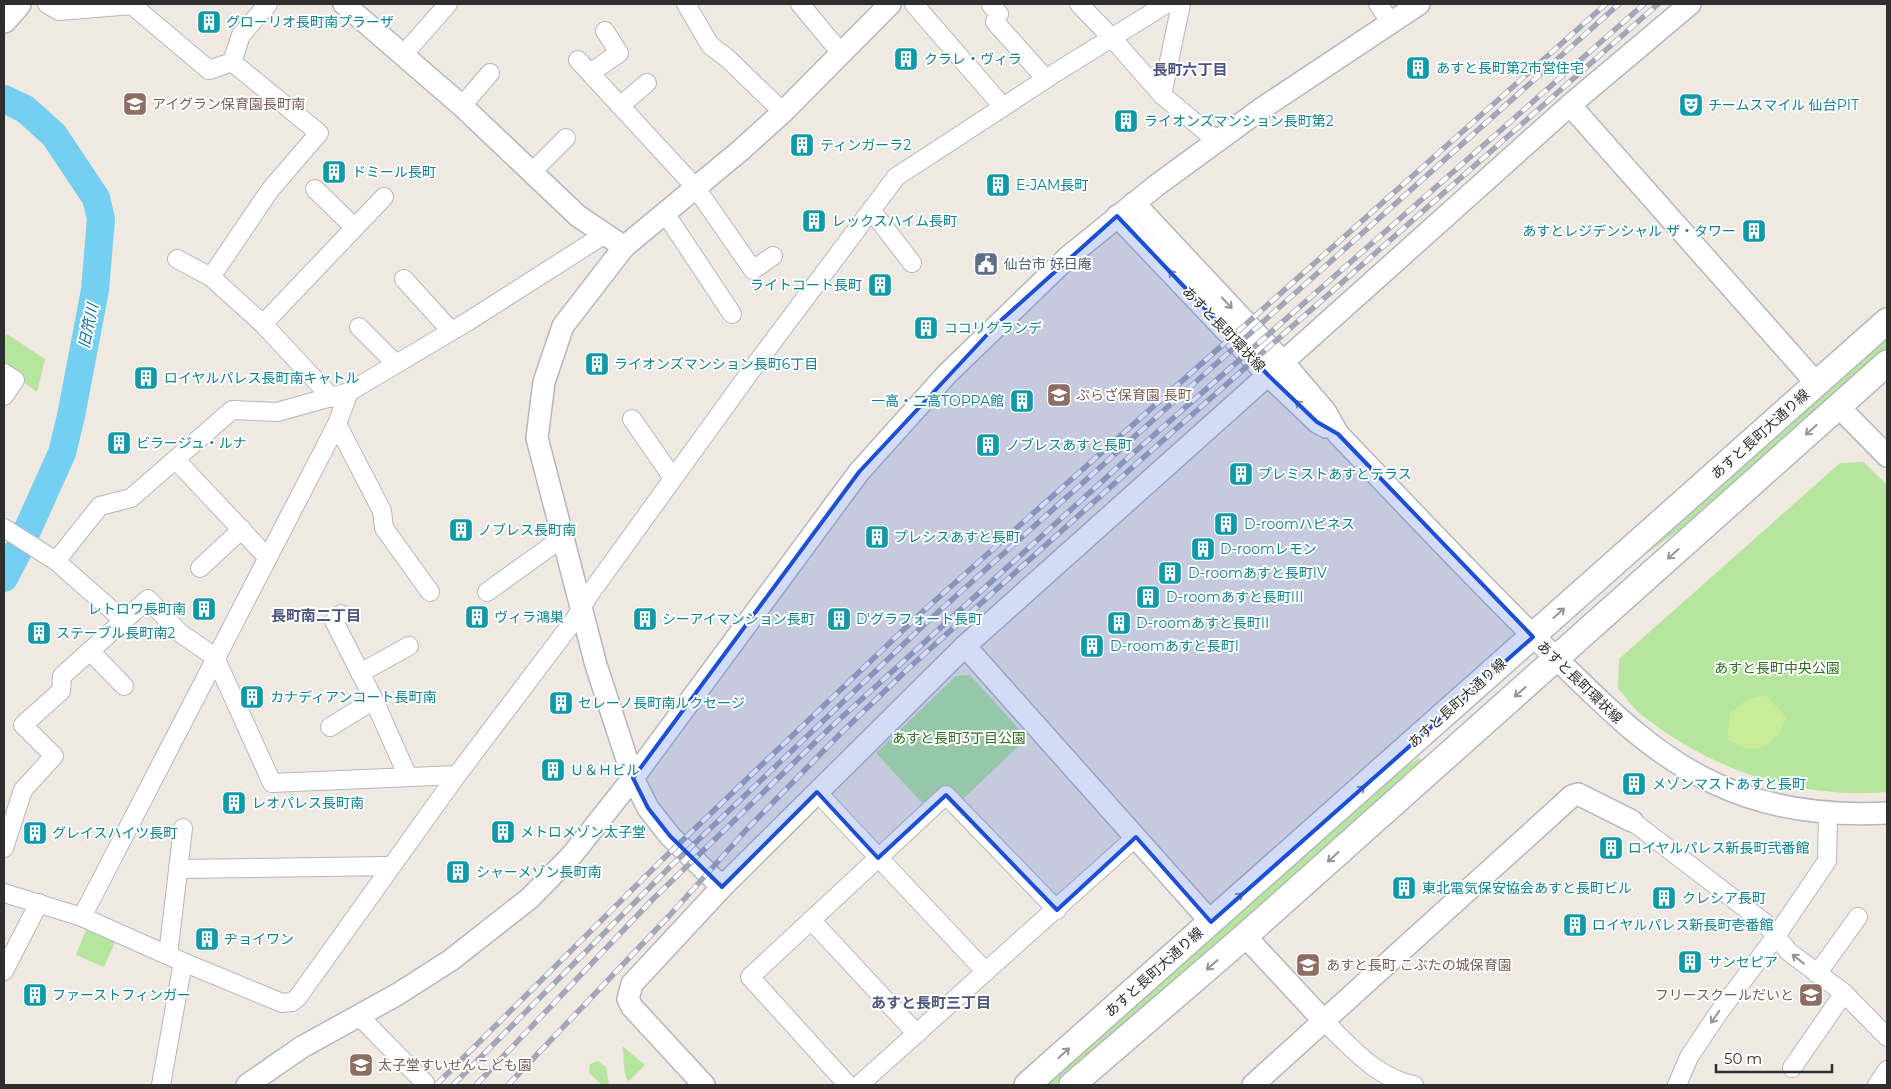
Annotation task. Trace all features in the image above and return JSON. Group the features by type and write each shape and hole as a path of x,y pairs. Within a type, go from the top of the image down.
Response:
{"main road":[{"path":"4,20 18,4"},
{"name":"あすと長町大通り線","path":"1027,1085 1887,321"},
{"path":"1072,1085 1245,936 1887,364"}],"street":[{"path":"47,4 59,11 132,6 210,70 232,62"},
{"path":"232,62 242,34 268,4"},
{"path":"403,55 448,4"},
{"path":"686,4 710,45 727,58 782,112"},
{"path":"800,4 841,53"},
{"path":"722,888 670,836 648,808 633,778 596,665 537,438 544,382 563,326 624,247 696,188 782,112 890,4"},
{"path":"914,4 1003,107"},
{"path":"1079,4 1162,95 1216,140"},
{"path":"4,893 82,917 175,959 282,1003 292,1002 298,997 457,774 575,619 581,606 673,478 896,177 1046,79 1166,4"},
{"path":"1162,95 1181,4"},
{"path":"1378,4 1391,22"},
{"path":"247,1085 302,1047 451,960 530,898 572,855 633,778 859,472 947,374 1068,256 1126,210 1216,140 1419,4"},
{"path":"704,1085 639,1018 628,1000 632,984 722,888 965,646 1570,105 1690,4"},
{"path":"349,5 462,106 578,216 624,247"},
{"path":"991,5 999,14 995,22 1046,79"},
{"path":"606,31 619,52 584,66 696,188 753,270 774,256"},
{"path":"211,278 270,190 319,133 232,62"},
{"path":"462,106 490,73"},
{"path":"620,106 647,83"},
{"path":"1570,105 1817,384"},
{"path":"532,172 566,138"},
{"path":"315,189 354,226"},
{"path":"262,324 354,226 384,197"},
{"path":"871,210 912,263"},
{"name":"あすと長町環状線","path":"1126,210 1276,368 1317,422 1338,434 1533,637 1616,717 1668,758 1714,784 1752,799 1828,814 1887,812"},
{"path":"665,213 732,314"},
{"path":"56,560 100,506 131,498 232,410 277,412 349,392 451,331 605,234"},
{"path":"177,259 211,278 262,324 332,398"},
{"path":"404,280 451,331"},
{"path":"359,327 396,364"},
{"path":"4,372 15,380 4,396"},
{"path":"82,917 337,424 349,392"},
{"path":"1838,406 1887,456"},
{"path":"632,418 673,478"},
{"path":"337,424 382,511 384,528 430,592"},
{"path":"176,460 267,557"},
{"path":"200,568 242,529"},
{"path":"7,530 56,560 123,620"},
{"path":"487,592 562,538"},
{"path":"4,848 24,790 54,756 23,725 61,691 62,676 148,599 180,633 215,657 272,783 457,774"},
{"path":"341,614 334,620 374,700 408,777"},
{"path":"360,673 409,646"},
{"path":"965,646 1211,922"},
{"path":"90,651 124,686"},
{"path":"330,727 374,700"},
{"path":"817,792 986,972"},
{"path":"1253,1085 1572,796 1578,794 1632,822 1766,923 1789,952 1844,993 1887,1035"},
{"path":"848,1085 750,976 946,795 1057,910"},
{"path":"1677,1085 1689,1057 1703,1035 1776,936 1827,861 1828,814"},
{"path":"161,1085 175,959 178,869 183,828"},
{"path":"859,1085 1057,910 1136,837"},
{"path":"178,869 391,866"},
{"path":"4,971 39,903"},
{"path":"1817,974 1858,917"},
{"path":"811,920 917,1034"},
{"path":"1245,936 1323,1020 1371,1067 1402,1083 1414,1085"},
{"path":"1792,1068 1844,993"},
{"path":"358,1015 425,1083"},
{"path":"1878,1085 1887,1070"}],"highlighted area":[{"path":"1117,216 1268,375 1317,422 1338,434 1533,637 1211,922 1136,837 1057,910 946,795 878,858 817,792 722,887 670,836 648,808 633,778 859,472 998,323"}],"green space":[{"path":"7,334 45,359 37,392 4,368 4,338"},
{"path":"1887,338 1887,350 1705,511 1647,553 1645,551"},
{"name":"あすと長町中央公園","path":"1864,462 1887,485 1887,792 1819,791 1755,776 1724,765 1694,750 1638,712 1618,689 1619,659 1840,463"},
{"name":"あすと長町3丁目公園","path":"970,675 1027,738 961,801 945,784 923,804 876,753 956,676"},
{"path":"1765,695 1786,717 1778,735 1768,744 1756,749 1744,748 1727,739 1730,713 1748,699"},
{"path":"1419,758 1422,761 1058,1085 1045,1085 1393,776"},
{"path":"86,930 115,942 104,967 76,955"},
{"path":"622,1046 645,1065 629,1081 624,1070"},
{"path":"598,1061 606,1067 609,1085 602,1085 589,1073 590,1064"}],"waterway":[{"name":"旧笊川","path":"4,99 25,109 54,135 96,198 101,219 95,290 62,453 4,578"}],"railway":[{"path":"436,1085 663,859 920,614 1606,4"},
{"path":"453,1085 671,866 928,621 1619,4"},
{"path":"476,1085 653,899 831,727 1129,457 1644,4"},
{"path":"508,1085 670,915 747,829 840,734 911,666 1135,465 1658,4"}],"place":[{"name":"グローリオ長町南プラーザ","path":"209,22"},
{"name":"クラレ・ヴィラ","path":"906,59"},
{"name":"あすと長町第2市営住宅","path":"1418,68"},
{"name":"アイグラン保育園長町南","path":"135,104"},
{"name":"チームスマイル 仙台PIT","path":"1691,105"},
{"name":"ライオンズマンション長町第2","path":"1126,121"},
{"name":"ティンガーラ2","path":"802,145"},
{"name":"ドミール長町","path":"334,172"},
{"name":"E-JAM長町","path":"998,185"},
{"name":"レックスハイム長町","path":"814,221"},
{"name":"あすとレジデンシャル ザ・タワー","path":"1754,231"},
{"name":"仙台市 好日庵","path":"986,264"},
{"name":"ライトコート長町","path":"880,285"},
{"name":"ココリグランデ","path":"926,328"},
{"name":"ライオンズマンション長町6丁目","path":"597,364"},
{"name":"ロイヤルパレス長町南キャトル","path":"146,378"},
{"name":"ぷらざ保育園 長町","path":"1059,395"},
{"name":"一高・二高TOPPA館","path":"1022,401"},
{"name":"ビラージュ・ルナ","path":"119,443"},
{"name":"ノブレスあすと長町","path":"988,445"},
{"name":"プレミストあすとテラス","path":"1241,474"},
{"name":"D-roomハピネス","path":"1226,524"},
{"name":"ノブレス長町南","path":"461,530"},
{"name":"プレシスあすと長町","path":"877,537"},
{"name":"D-roomレモン","path":"1203,549"},
{"name":"D-roomあすと長町IV","path":"1170,573"},
{"name":"D-roomあすと長町III","path":"1148,597"},
{"name":"レトロワ長町南","path":"204,609"},
{"name":"ヴィラ鴻巣","path":"477,617"},
{"name":"シーアイマンション長町","path":"645,619"},
{"name":"D'グラフォート長町","path":"839,619"},
{"name":"D-roomあすと長町II","path":"1119,623"},
{"name":"ステーブル長町南2","path":"39,633"},
{"name":"D-roomあすと長町I","path":"1092,646"},
{"name":"カナディアンコート長町南","path":"252,697"},
{"name":"セレーノ長町南ルクセージ","path":"561,703"},
{"name":"Ｕ＆Ｈビル","path":"553,770"},
{"name":"メゾンマストあすと長町","path":"1634,784"},
{"name":"レオパレス長町南","path":"234,803"},
{"name":"メトロメゾン太子堂","path":"503,832"},
{"name":"グレイスハイツ長町","path":"35,833"},
{"name":"ロイヤルパレス新長町弐番館","path":"1611,848"},
{"name":"シャーメゾン長町南","path":"458,872"},
{"name":"東北電気保安協会あすと長町ビル","path":"1404,888"},
{"name":"クレシア長町","path":"1664,898"},
{"name":"ロイヤルパレス新長町壱番館","path":"1575,925"},
{"name":"ヂョイワン","path":"207,939"},
{"name":"サンセピア","path":"1690,962"},
{"name":"あすと長町 こぶたの城保育園","path":"1308,965"},
{"name":"ファーストフィンガー","path":"35,995"},
{"name":"フリースクールだいと","path":"1811,995"},
{"name":"太子堂すいせんこども園","path":"361,1065"}],"district":[{"name":"長町六丁目","path":"1190,69"},
{"name":"長町南二丁目","path":"316,615"},
{"name":"あすと長町三丁目","path":"931,1002"}]}
